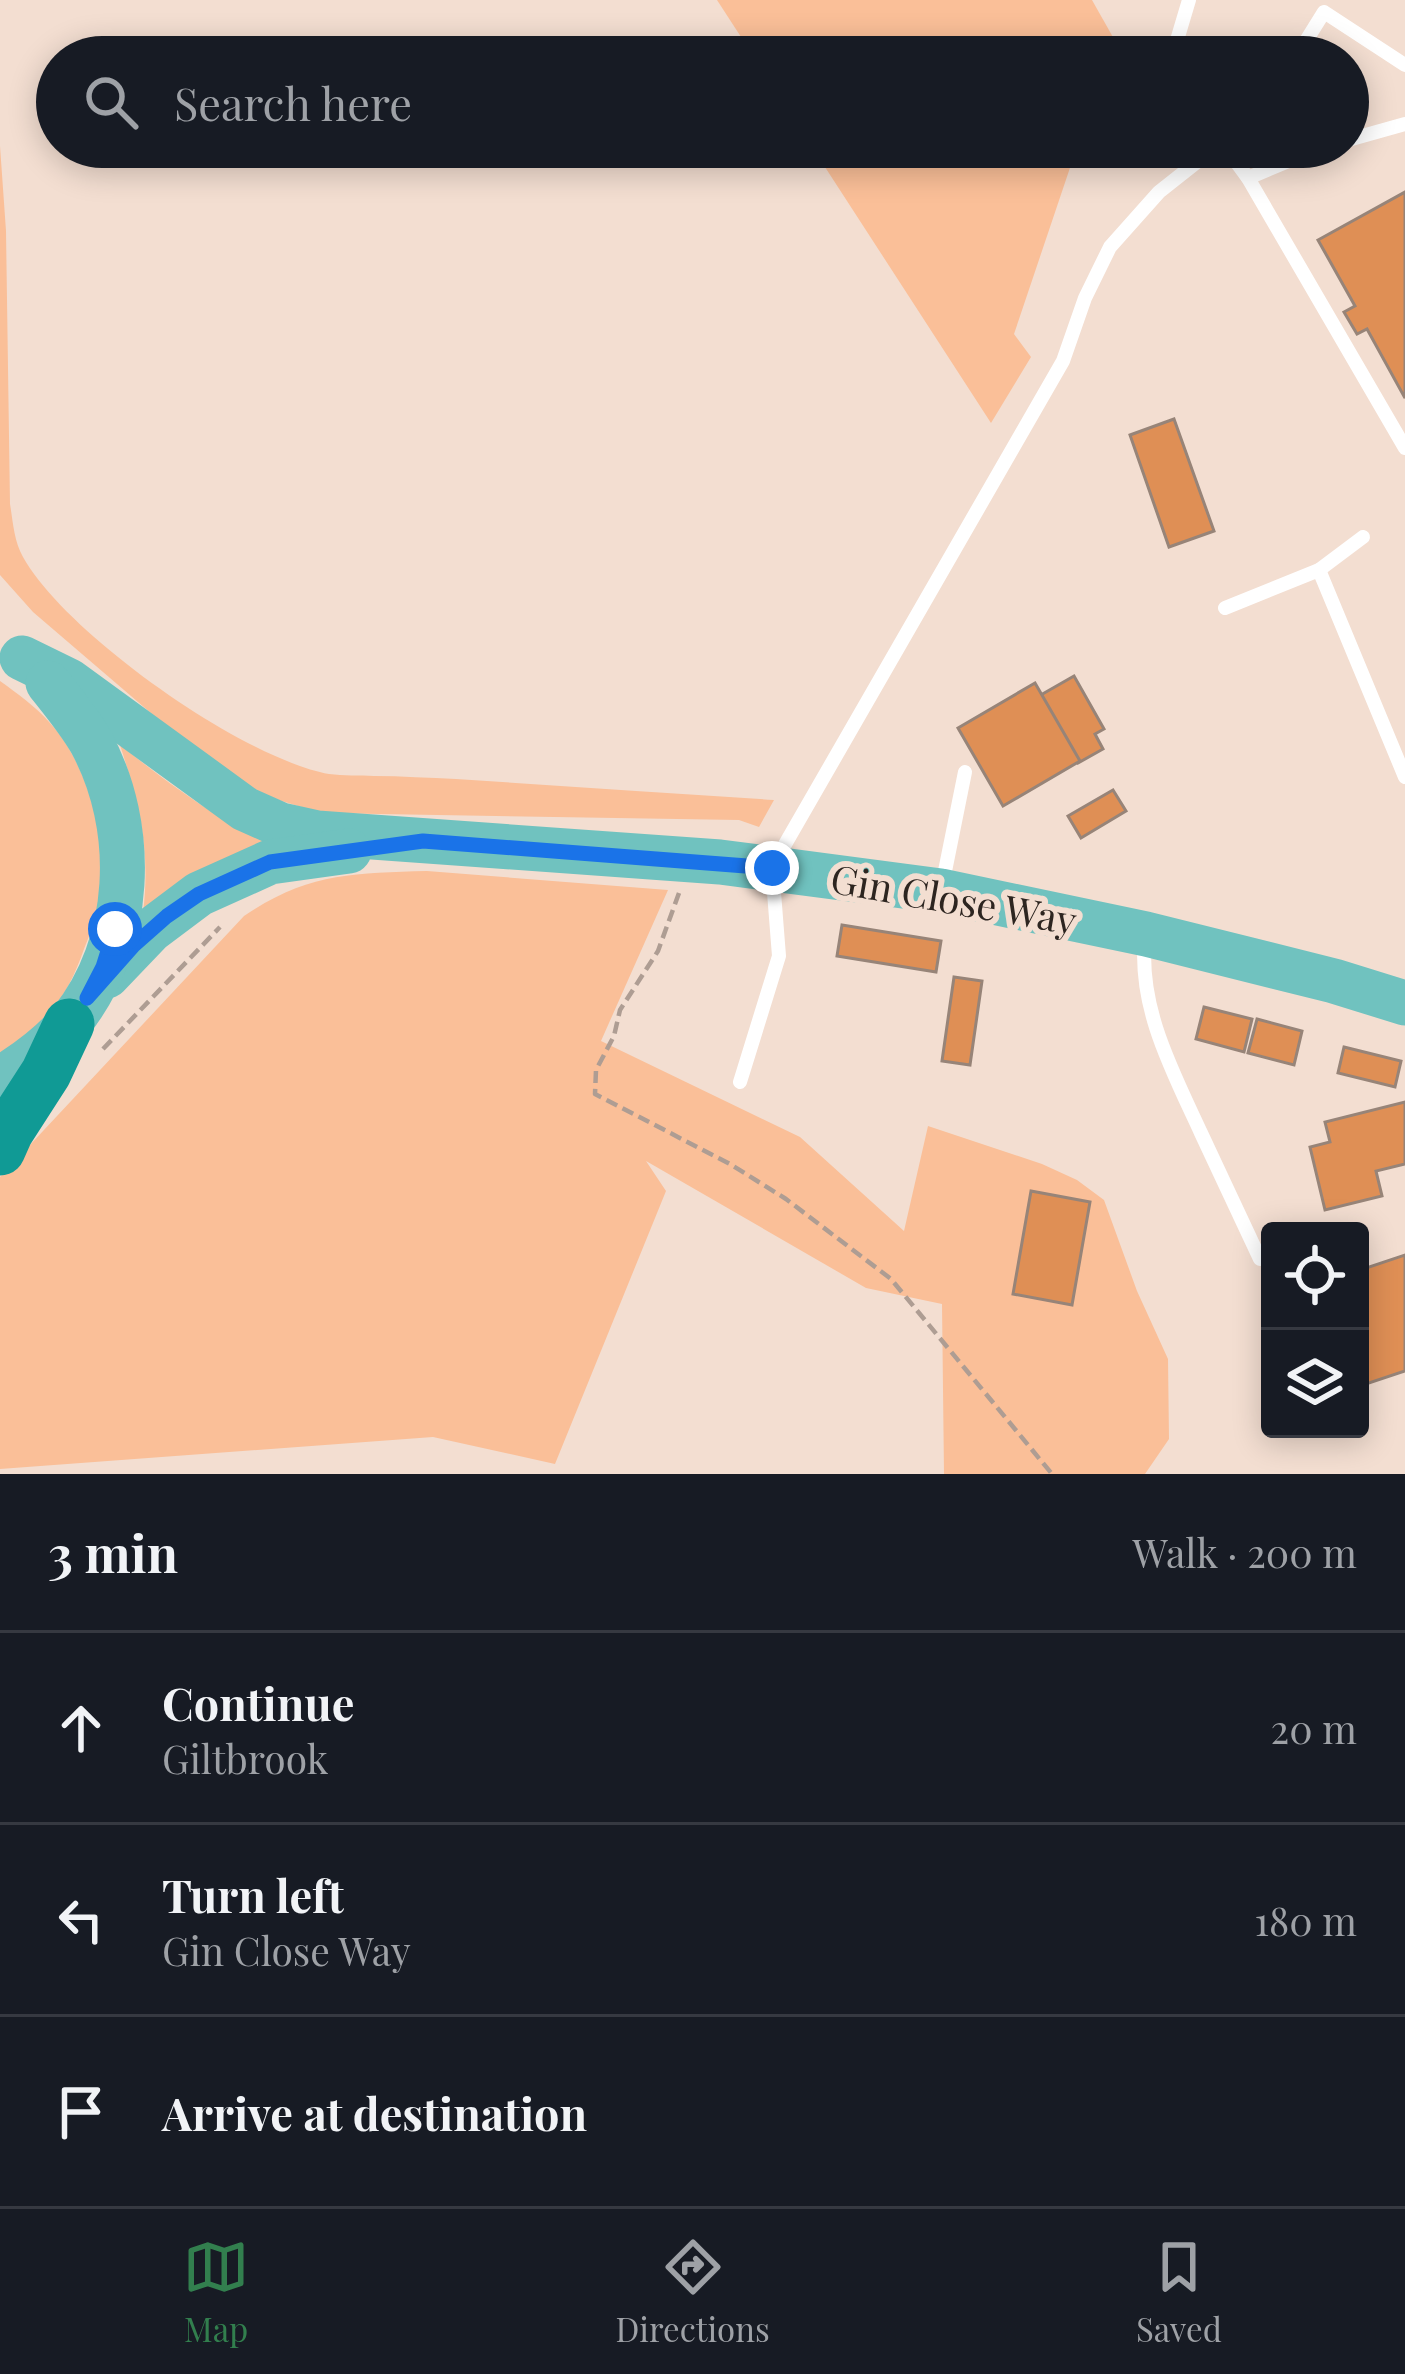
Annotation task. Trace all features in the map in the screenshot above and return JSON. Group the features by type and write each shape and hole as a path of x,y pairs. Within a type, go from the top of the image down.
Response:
{"highway":[{"path":"0,1150 46,1073 84,1026"}],"main road":[{"name":"Gin Close Way","path":"11,650 69,681 245,809 281,825 317,833 692,860 941,891 1146,934 1405,1003"},
{"path":"11,650 69,709 91,743 119,820 122,893 84,1026"},
{"name":"Gin Close Way","path":"0,1079 84,1026 133,946 199,894 270,862 423,841"}],"lane":[{"path":"1178,36 1189,0"},
{"path":"1309,36 1324,12 1361,36"},
{"path":"1369,41 1405,65"},
{"path":"1369,134 1405,124"},
{"path":"740,1082 779,956 772,868 1064,361 1085,298 1110,247 1159,191 1189,168"},
{"path":"1240,168 1405,448"},
{"path":"1247,178 1271,168"},
{"path":"1225,608 1319,570 1363,538"},
{"path":"1319,570 1405,777"},
{"path":"941,891 965,772"},
{"path":"1146,934 1143,961 1151,1015 1260,1259"}],"path":[{"path":"692,860 658,951 620,1010 614,1036 596,1070 595,1094 730,1164 785,1199 891,1280 1052,1474"},
{"path":"84,1026 232,914"}],"shaded area":[{"path":"717,0 1092,0 1112,36 740,36"},
{"path":"0,146 13,524 23,557 76,621 205,719 293,763 334,775 774,800 759,827 739,820 321,813 262,795 208,762 33,612 0,575"},
{"path":"826,168 1070,168 1014,334 1031,357 991,423"},
{"path":"0,681 44,717 73,756 95,816 103,878 94,923 65,992 44,1020 0,1057"},
{"path":"120,745 192,799 269,844 143,913 142,827"},
{"path":"427,871 668,890 601,1041 800,1137 904,1231 928,1126 1042,1164 1077,1180 1104,1200 1168,1359 1169,1439 1145,1474 944,1474 942,1304 866,1288 646,1161 666,1191 555,1464 433,1437 0,1469 0,1177 244,916 310,883"}],"building":[{"path":"1405,192 1405,398 1367,329 1357,334 1344,312 1355,306 1318,240"},
{"path":"1174,419 1214,531 1169,547 1130,435"},
{"path":"1074,676 1104,729 1095,734 1103,749 1078,763 1039,696"},
{"path":"1035,683 1080,761 1003,806 958,728"},
{"path":"1113,790 1126,811 1081,838 1068,816"},
{"path":"842,925 941,941 936,972 837,956"},
{"path":"954,977 982,981 970,1065 942,1061"},
{"path":"1204,1007 1252,1019 1244,1052 1196,1039"},
{"path":"1257,1019 1302,1031 1294,1065 1248,1053"},
{"path":"1344,1047 1401,1061 1395,1087 1338,1073"},
{"path":"1405,1102 1405,1164 1376,1171 1382,1196 1325,1210 1310,1147 1330,1142 1325,1122"},
{"path":"1031,1191 1090,1202 1072,1305 1013,1294"},
{"path":"1405,1255 1405,1371 1369,1383 1369,1330 1369,1267"}],"route":[{"path":"115,929 87,998 167,916 199,894 270,862 423,841 772,868"}]}
